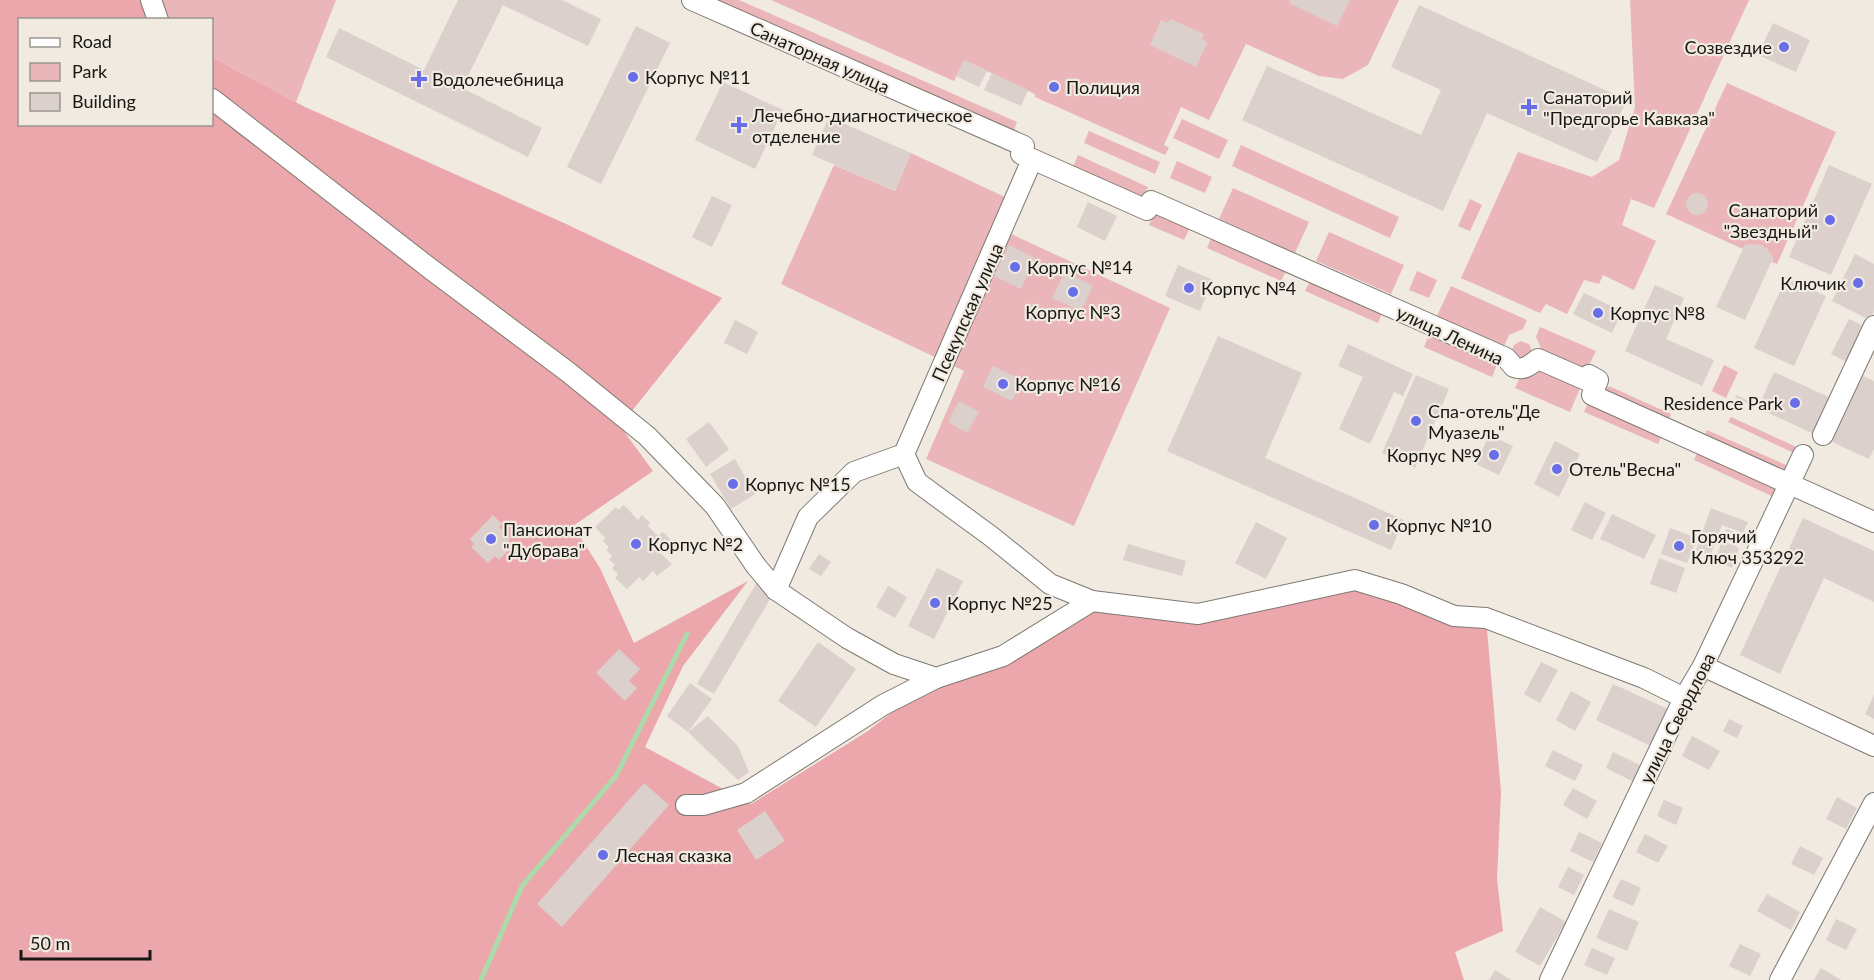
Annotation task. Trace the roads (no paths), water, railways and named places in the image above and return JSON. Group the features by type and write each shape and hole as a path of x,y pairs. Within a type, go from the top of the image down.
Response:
{"street":[{"path":"151,0 157,18"},
{"name":"Санаторная улица","path":"692,0 1014,142"},
{"path":"213,100 568,372 646,436 715,506 756,566 776,590 847,638 894,664 936,678"},
{"name":"улица Ленина","path":"1014,142 1024,146 1021,154 1147,210 1151,201 1506,358 1514,367 1522,369 1538,359 1586,380 1589,375 1598,380 1592,395 1874,522"},
{"name":"Псекупская улица","path":"904,454 1028,169"},
{"path":"1823,435 1874,326"},
{"path":"776,590 808,517 854,472 904,454 917,482 992,537 1050,584 1092,601 1198,614 1355,580 1401,594 1454,616 1486,618 1644,678 1683,698"},
{"name":"улица Свердлова","path":"1550,980 1683,698 1703,666 1803,455"},
{"path":"686,806 704,805 746,793 884,705 936,678 1003,656 1092,601"},
{"path":"1703,666 1874,746"},
{"path":"1780,980 1874,803"}],"waterway":[{"path":"481,980 522,886 616,776 687,634"}],"place":[{"name":"Созвездие","path":"1784,47"},
{"name":"Корпус №11","path":"633,77"},
{"name":"Водолечебница","path":"419,79"},
{"name":"Полиция","path":"1054,87"},
{"name":"Санаторий \"Предгорье Кавказа\"","path":"1529,107"},
{"name":"Лечебно-диагностическое отделение","path":"739,125"},
{"name":"Санаторий \"Звездный\"","path":"1830,220"},
{"name":"Корпус №14","path":"1015,267"},
{"name":"Ключик","path":"1858,283"},
{"name":"Корпус №4","path":"1189,288"},
{"name":"Корпус №3","path":"1073,292"},
{"name":"Корпус №8","path":"1598,313"},
{"name":"Корпус №16","path":"1003,384"},
{"name":"Residence Park","path":"1795,403"},
{"name":"Спа-отель\"Де Муазель\"","path":"1416,421"},
{"name":"Корпус №9","path":"1494,455"},
{"name":"Отель\"Весна\"","path":"1557,469"},
{"name":"Корпус №15","path":"733,484"},
{"name":"Корпус №10","path":"1374,525"},
{"name":"Пансионат \"Дубрава\"","path":"491,539"},
{"name":"Корпус №2","path":"636,544"},
{"name":"Горячий Ключ 353292","path":"1679,546"},
{"name":"Корпус №25","path":"935,603"},
{"name":"Лесная сказка","path":"603,855"}]}
